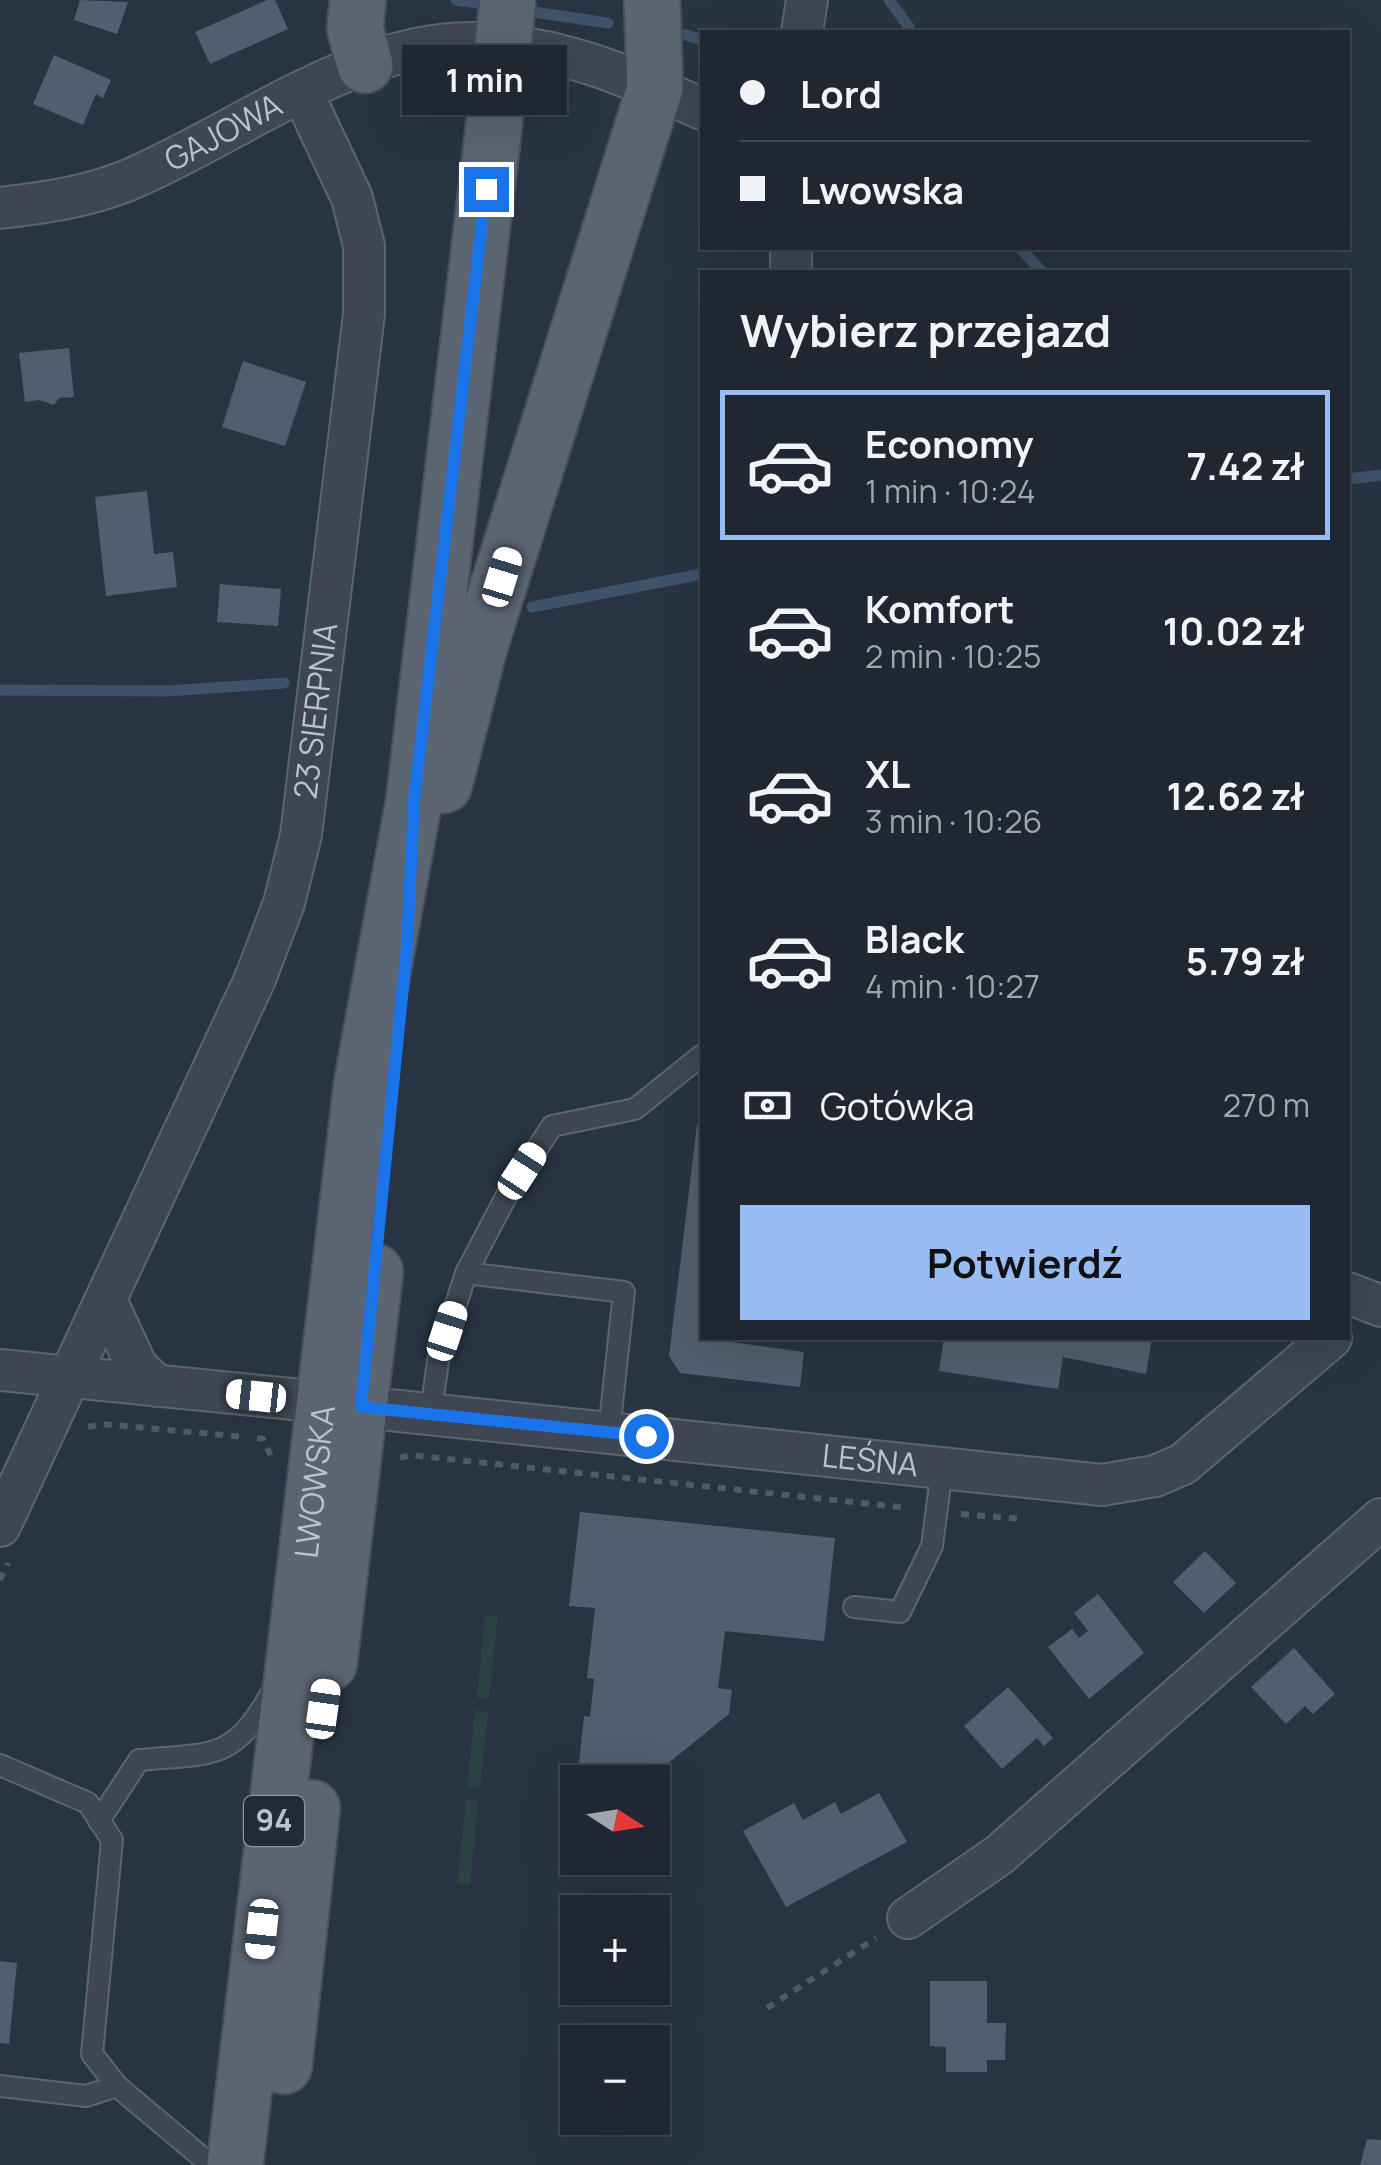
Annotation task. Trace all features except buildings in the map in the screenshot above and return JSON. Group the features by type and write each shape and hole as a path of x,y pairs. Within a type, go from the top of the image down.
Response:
{"main road":[{"path":"358,0 355,28 365,65"},
{"name":"LWOWSKA","path":"272,2165 318,1746 362,1082 414,801 508,0"},
{"path":"407,946 480,648 679,99 652,0"},
{"name":"LWOWSKA","path":"234,2165 312,1478 342,1405 407,946 414,801"}],"street":[{"path":"802,30 808,0"},
{"name":"GAJOWA","path":"0,208 72,198 127,180 365,65 444,44 476,43 533,50 591,64 679,99"},
{"name":"23 SIERPNIA","path":"8,1536 66,1378 256,979 284,903 301,835 364,314 364,263 352,198 303,94"},
{"path":"106,1300 136,1367 157,1386"},
{"name":"LEŚNA","path":"0,1370 1102,1485 1155,1476 1183,1464 1216,1440 1329,1340"},
{"path":"908,1918 999,1854 1381,1518"}],"lane":[{"path":"432,1413 438,1360 466,1272 508,1193 552,1126 635,1109 700,1057"},
{"path":"466,1272 624,1292 609,1432"},
{"path":"854,1607 900,1612 932,1546 942,1469"},
{"path":"100,1821 139,1760 212,1755 241,1739 293,1653"},
{"path":"0,1765 88,1803 112,1840 92,2054 117,2086 211,2165"},
{"path":"0,2086 86,2096 117,2086"}],"path":[{"path":"76,1429 102,1424 264,1439 278,1473 312,1478"},
{"path":"0,1580 8,1536"},
{"path":"768,2008 908,1918"}],"green space":[{"path":"485,1615 498,1616 489,1699 477,1698"},
{"path":"475,1710 488,1712 480,1788 467,1787"},
{"path":"466,1800 478,1801 470,1885 457,1884"}],"waterway":[{"path":"456,0 492,5"},
{"path":"889,0 909,27"},
{"path":"520,10 608,23"},
{"path":"682,34 700,39"},
{"path":"1022,250 1040,270"},
{"path":"1350,479 1381,475"},
{"path":"532,607 700,574"},
{"path":"0,690 166,691 284,683"}],"route":[{"path":"486,189 414,801 407,946 361,1407 646,1436"}]}
